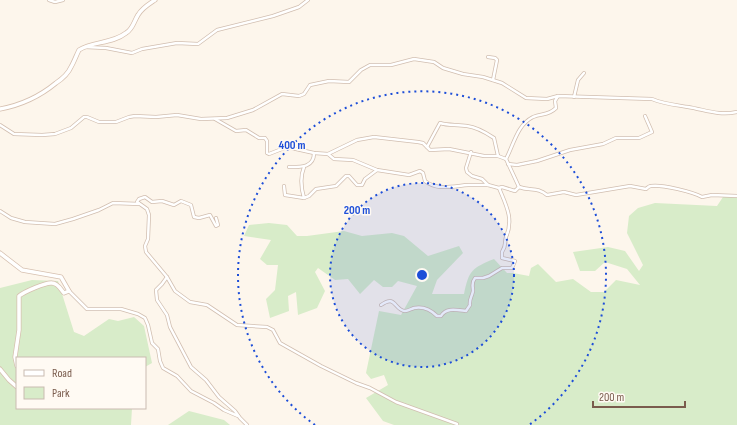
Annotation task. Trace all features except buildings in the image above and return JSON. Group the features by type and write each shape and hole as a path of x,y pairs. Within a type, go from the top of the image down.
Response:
{"street":[{"path":"49,0 55,2 63,0"},
{"path":"0,109 36,98 67,73 79,50 84,47 108,42 126,34 132,27 140,11 154,0"},
{"path":"84,47 106,48 132,53 142,49 177,43 198,44 217,30 273,16 299,7 308,0"},
{"path":"488,57 496,58 497,60 493,80"},
{"path":"0,125 14,134 42,135 55,134 71,128 84,117 99,122 116,122 136,116 156,117 177,115 201,119 227,118 253,110 282,94 299,96 304,94 310,85 329,81 349,82 361,70 370,65 391,65 414,59 434,62 443,68 502,83 526,98 547,99 558,96 652,99 664,104 722,114 737,112"},
{"path":"574,97 578,80 584,73"},
{"path":"558,96 555,102 556,108 546,115 535,116 524,124 514,140 506,159 519,187 526,190 541,190 547,195 564,192 576,194 630,186 646,189 650,186 655,186 695,193 702,197 712,195 737,196"},
{"path":"508,164 517,165 537,161 570,150 603,144 616,138 639,138 652,132 645,116"},
{"path":"214,119 236,131 246,130 259,138 265,138 267,140 267,153 269,154 287,147 314,153 328,154 357,140 374,137 423,143 430,150 448,149 471,152 484,156 498,156 506,159"},
{"path":"427,148 440,123 451,126 468,126 480,130 494,138 498,156"},
{"path":"471,152 466,168 467,172 472,176 482,179 488,184 498,188 502,187 515,191 519,187"},
{"path":"289,168 304,167 311,164 314,158 314,153"},
{"path":"328,154 334,159 353,160 377,170 409,175 420,172 423,173 425,181 433,186 454,188 466,185 488,184"},
{"path":"304,167 302,172 301,188 304,198"},
{"path":"284,186 284,195 304,198 309,196 316,189 336,186 346,176 349,176 357,185 362,185 365,179 377,170"},
{"path":"381,305 386,301 391,301 395,302 402,310 406,311 416,307 424,308 433,312 437,316 441,316 443,312 450,310 466,311 470,305 469,300 473,292 472,281 475,278 489,276 502,268 512,268 515,261 502,258 502,252 506,246 506,237 509,234 509,211 498,188"},
{"path":"216,218 218,225 216,226 210,215 199,218 194,217 191,205 181,201 174,206 162,201 152,202 145,197 139,199 137,202 147,209 149,215 148,239 145,246 146,252 175,290 190,302 207,305 237,325 267,327 273,330 280,343 356,384 370,388 396,402 457,425"},
{"path":"0,211 11,218 25,222 55,224 99,210 113,203 140,204"},
{"path":"0,253 22,270 61,277 69,291 87,309 120,308 145,318 152,343 158,349 163,368 177,376 191,391 224,410 238,416"},
{"path":"166,277 156,290 157,300 167,315 173,333 191,367 206,380 247,425"},
{"path":"16,362 15,357 19,330 19,296 25,292 51,283 57,285 64,293 69,291"},
{"path":"168,320 172,317"},
{"path":"0,369 16,386"}],"green space":[{"path":"723,197 737,197 737,425 394,425 383,421 366,398 388,385 384,375 371,379 366,373 379,311 401,315 417,286 398,281 392,287 383,287 374,280 360,294 348,279 335,280 318,268 315,272 325,291 317,308 298,315 296,292 288,296 289,311 270,318 266,299 275,290 278,265 267,265 260,259 271,240 244,236 249,225 269,223 287,225 297,236 344,231 362,236 392,233 404,236 428,256 459,246 463,253 437,280 432,294 464,294 468,280 473,271 481,265 494,259 507,273 529,276 531,268 538,264 556,282 573,279 591,292 604,292 616,280 640,285 627,269 605,262 595,271 580,271 573,252 608,247 625,251 639,271 643,265 627,233 629,216 638,208 655,203 717,206"},
{"path":"32,280 58,281 74,332 84,336 109,319 118,321 134,317 144,326 152,363 146,366 146,357 16,357 16,409 132,409 131,425 0,425 0,288"},
{"path":"189,411 224,420 230,425 168,425"}]}
